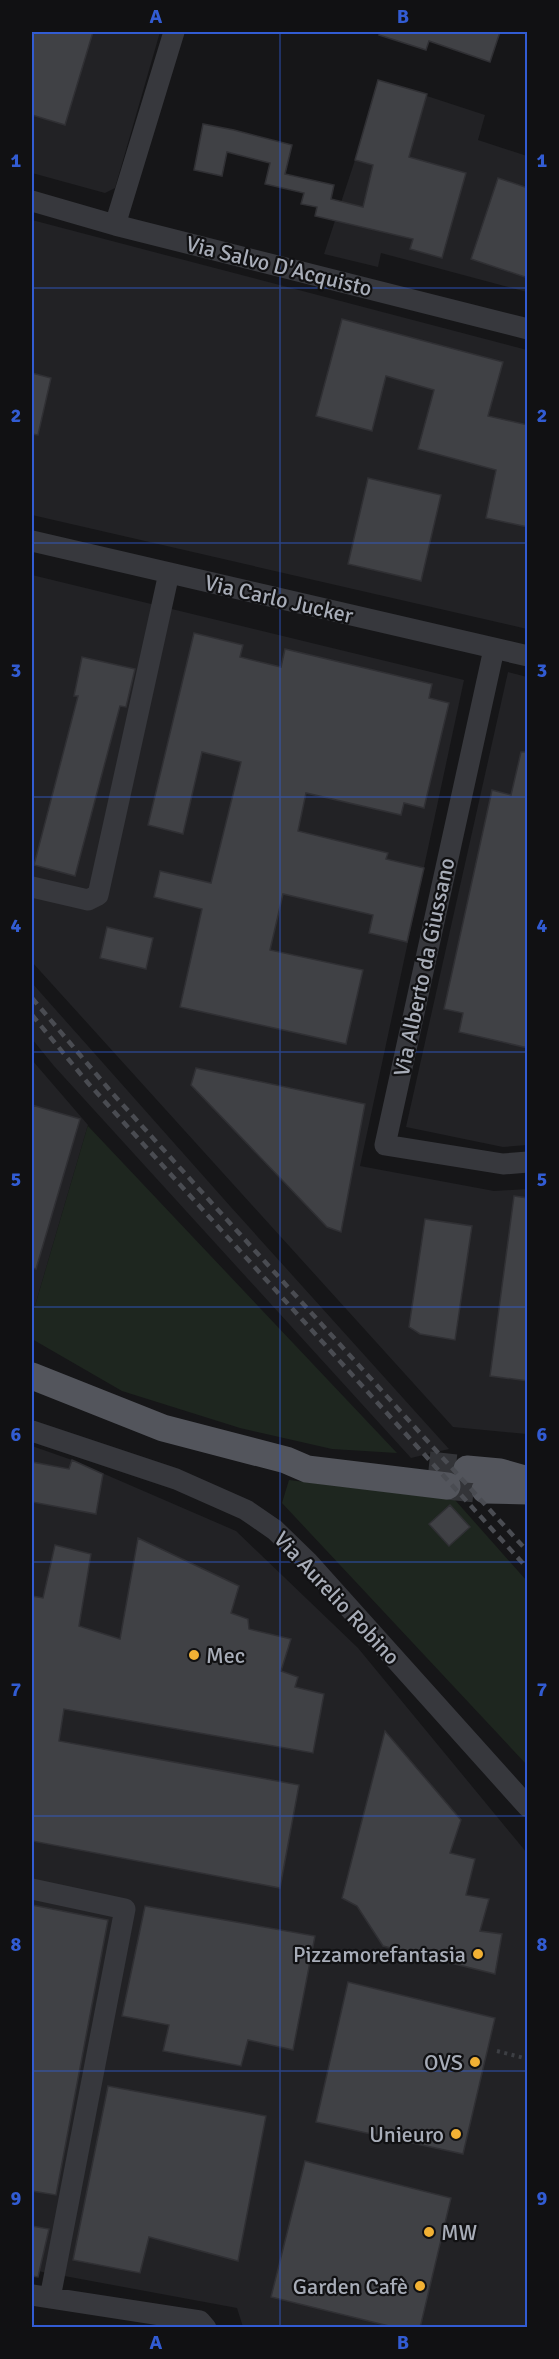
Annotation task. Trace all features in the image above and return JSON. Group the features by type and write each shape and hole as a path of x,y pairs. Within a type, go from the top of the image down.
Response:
{"main road":[{"path":"32,1376 83,1398 176,1432 286,1460 310,1470 457,1477 500,1472 528,1479"},
{"path":"286,1460 340,1456 429,1465"},
{"path":"485,1490 528,1491"}],"street":[{"path":"115,225 174,32"},
{"name":"Via Salvo D'Acquisto","path":"32,201 115,225 528,328"},
{"name":"Via Carlo Jucker","path":"32,541 528,656"},
{"path":"32,887 88,900 98,895 170,573"},
{"name":"Via Alberto da Giussano","path":"494,648 385,1145 503,1164 528,1162"},
{"name":"Via Aurelio Robino","path":"32,1431 176,1479 246,1510 275,1530 308,1562 528,1807"},
{"path":"32,1889 125,1909 41,2297 200,2321 206,2328"}],"path":[{"path":"497,2051 528,2059"}],"shaded area":[{"path":"32,32 160,32 115,188 105,193 32,173"},
{"path":"378,80 485,115 478,140 527,156 527,292 381,253 378,267 324,254"},
{"path":"32,220 527,350 527,629 32,515"},
{"path":"32,575 464,680 360,1166 494,1191 527,1189 527,1434 453,1427 32,962"},
{"path":"508,672 527,677 527,1145 503,1147 406,1127"},
{"path":"32,983 449,1449 411,1458 54,1066 32,1039"},
{"path":"32,1060 88,1125 32,1316"},
{"path":"88,1125 397,1453 332,1449 240,1428 122,1391 32,1339 32,1316"},
{"path":"32,1446 72,1460 236,1531 358,1648 527,1853 527,2327 243,2327 237,2308 32,2270"},
{"path":"289,1480 455,1500 527,1581 527,1765 282,1503"}],"building":[{"path":"32,32 93,32 65,125 32,115"},
{"path":"380,32 500,32 490,62 429,41 426,50 379,35"},
{"path":"378,80 427,94 409,157 466,173 442,258 410,249 413,239 315,216 317,207 301,204 304,193 265,184 270,163 227,152 222,176 194,170 203,124 234,130 292,145 285,174 334,185 331,199 363,207 373,165 355,160"},
{"path":"498,178 528,188 528,278 471,259"},
{"path":"342,319 503,362 488,416 528,425 528,527 486,518 496,470 418,449 434,390 386,376 372,431 316,416"},
{"path":"32,373 51,378 38,435 32,434"},
{"path":"368,478 441,495 421,581 348,564"},
{"path":"194,633 243,645 240,657 281,667 285,649 432,684 429,698 449,703 424,808 404,803 401,815 306,793 298,831 388,853 386,859 424,868 407,942 369,933 373,915 283,894 270,950 363,970 346,1044 180,1007 202,909 154,897 160,871 211,883 241,762 202,752 183,834 148,825"},
{"path":"82,657 135,669 126,707 120,706 75,876 34,865 78,696 74,696"},
{"path":"521,752 528,752 528,1048 459,1032 463,1013 444,1009 492,790 511,795"},
{"path":"107,927 153,938 146,969 100,958"},
{"path":"196,1068 365,1104 341,1232 327,1227 191,1085"},
{"path":"32,1105 80,1119 36,1269 32,1268"},
{"path":"514,1196 528,1198 528,1381 490,1376"},
{"path":"425,1219 472,1226 455,1340 420,1334 409,1327"},
{"path":"72,1460 103,1474 96,1514 32,1502 32,1462 69,1469"},
{"path":"450,1505 470,1527 449,1546 429,1524"},
{"path":"138,1538 239,1586 231,1613 248,1619 249,1629 291,1639 281,1671 298,1677 295,1687 324,1694 313,1753 64,1709 59,1741 299,1785 280,1888 32,1841 32,1596 43,1598 55,1545 91,1554 79,1626 120,1639"},
{"path":"385,1731 461,1820 450,1853 475,1859 466,1895 489,1899 480,1931 502,1934 495,1974 383,1946 357,1906 342,1898"},
{"path":"32,1905 108,1920 56,2195 32,2191"},
{"path":"145,1906 315,1936 293,2050 248,2040 241,2066 163,2051 169,2025 122,2016"},
{"path":"348,1982 495,2018 463,2154 316,2122"},
{"path":"108,2086 266,2116 238,2261 149,2237 140,2273 73,2260"},
{"path":"305,2161 451,2198 420,2328 397,2328 271,2297"},
{"path":"32,2226 49,2229 38,2277 32,2276"}],"tunnel":[{"path":"429,1465 467,1469"},
{"path":"447,1486 485,1490"}],"railway":[{"path":"32,998 113,1094 528,1552"},
{"path":"32,1015 88,1083 528,1569"}],"place":[{"name":"Mec","path":"194,1655"},
{"name":"Pizzamorefantasia","path":"478,1954"},
{"name":"OVS","path":"475,2062"},
{"name":"Unieuro","path":"456,2134"},
{"name":"MW","path":"429,2232"},
{"name":"Garden Cafè","path":"420,2286"}]}
